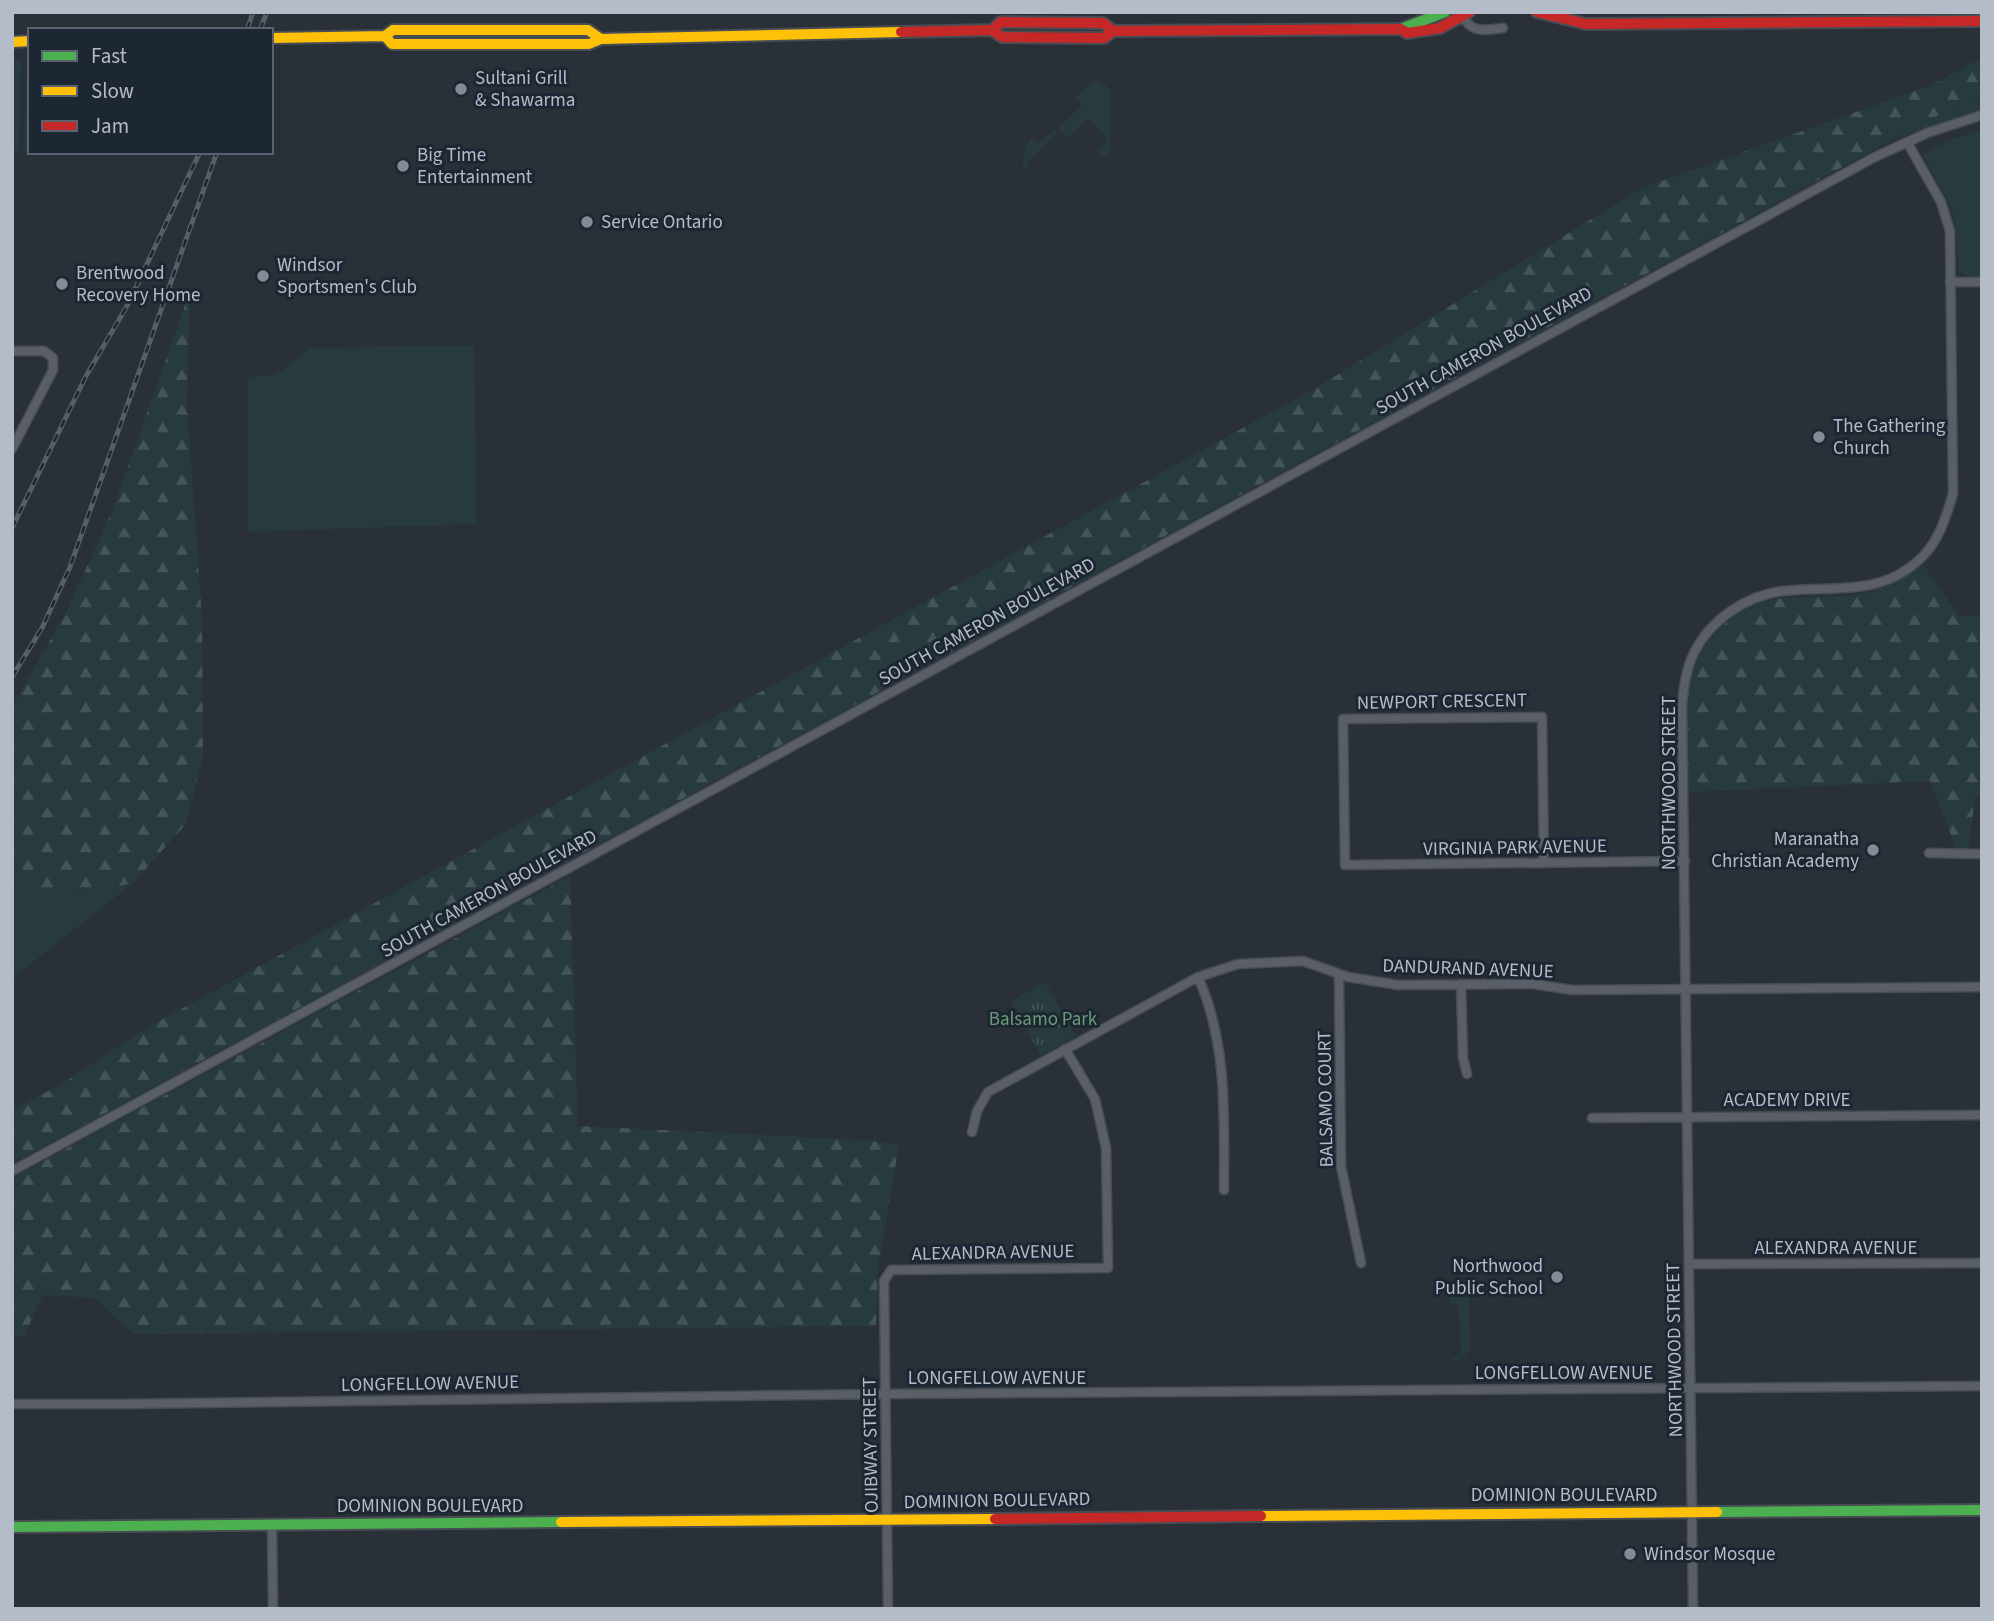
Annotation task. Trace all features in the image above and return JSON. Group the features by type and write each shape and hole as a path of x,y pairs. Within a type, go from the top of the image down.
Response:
{"street":[{"path":"992,30 1001,22 1045,17 1103,23 1113,30 1401,29 1445,12"},
{"path":"1537,12 1586,24 1982,21"},
{"path":"1401,29 1407,33 1440,28 1466,15 1468,26 1478,31 1503,28"},
{"path":"1045,17 1045,38"},
{"path":"1058,17 1058,37"},
{"path":"273,38 385,36 391,44 589,44 601,39 992,30 1002,37 1104,38 1113,30"},
{"name":"SOUTH CAMERON BOULEVARD","path":"12,1171 1875,157 1927,133 1982,115"},
{"name":"NORTHWOOD STREET","path":"1693,1609 1682,704 1685,675 1694,651 1707,633 1728,613 1755,598 1782,591 1848,590 1872,586 1896,575 1923,556 1941,531 1953,494 1950,231 1941,202 1907,142"},
{"path":"1950,282 1982,282"},
{"path":"12,351 44,351 54,358 53,370 12,449"},
{"name":"NEWPORT CRESCENT","path":"1345,865 1343,719 1542,717 1544,863"},
{"path":"1929,853 1982,853"},
{"name":"VIRGINIA PARK AVENUE","path":"1345,865 1685,861"},
{"name":"DANDURAND AVENUE","path":"972,1132 977,1111 988,1092 1198,977 1238,964 1303,961 1348,977 1398,985 1533,984 1572,990 1982,988"},
{"name":"BALSAMO COURT","path":"1339,974 1341,1166 1361,1263"},
{"path":"1198,977 1218,1043 1225,1088 1224,1189"},
{"path":"1461,984 1463,1058 1467,1074"},
{"name":"ALEXANDRA AVENUE","path":"884,1281 891,1270 1108,1268 1106,1148 1095,1098 1065,1049"},
{"name":"ACADEMY DRIVE","path":"1592,1118 1982,1115"},
{"name":"ALEXANDRA AVENUE","path":"1690,1264 1982,1263"},
{"name":"OJIBWAY STREET","path":"884,1281 888,1609"},
{"name":"LONGFELLOW AVENUE","path":"12,1404 1982,1386"},
{"name":"DOMINION BOULEVARD","path":"12,1527 1982,1510"},
{"path":"272,1524 273,1609"}],"green space":[{"path":"12,59 20,59 21,64 19,150 12,150"},
{"path":"27,59 28,59 28,154 24,147"},
{"path":"1978,60 1982,67 1982,98 1914,125 1892,140 12,1164 12,1110 62,1084 150,1026 1316,388 1642,188 1929,86"},
{"path":"1095,80 1111,91 1110,153 1104,158 1097,150 1108,139 1088,118 1068,138 1058,128 1082,105 1075,97"},
{"path":"1982,98 1982,109 1892,140 1914,125"},
{"path":"1054,129 1058,132 1026,164 1029,167 1024,171 1024,153 1032,137 1038,144"},
{"path":"1982,129 1982,278 1975,278 1959,271 1954,217 1924,153 1947,141"},
{"path":"190,291 187,405 202,619 203,756 186,824 133,883 100,890 51,891 15,883 12,880 12,707 66,612 112,512"},
{"path":"474,345 477,524 248,532 248,377 275,375 311,348"},
{"path":"1923,565 1959,616 1982,615 1982,797 1975,798 1968,854 1958,853 1930,781 1689,792 1686,721 1691,679 1704,648 1726,623 1739,613 1770,601 1846,595 1881,589"},
{"path":"570,876 578,1126 865,1140 899,1145 878,1267 876,1326 134,1334 94,1298 43,1295 24,1336 12,1336 12,1178"},
{"path":"12,881 47,889 74,890 102,889 133,883 12,979"},
{"name":"Balsamo Park","path":"1045,982 1076,1036 1041,1056 1011,1001"},
{"path":"1454,1290 1464,1291 1469,1297 1470,1349 1460,1360 1452,1362 1451,1359 1461,1355 1458,1304 1450,1304 1449,1301"}],"railway":[{"path":"248,28 253,12"},
{"path":"261,28 267,12"},
{"path":"12,528 86,376 127,306 199,154"},
{"path":"12,677 42,628 70,567 216,154"}],"traffic: fast":[{"path":"1401,29 1445,12"},
{"path":"1717,1512 1982,1510"},
{"path":"12,1527 561,1522"}],"traffic: slow":[{"path":"273,38 385,36 393,30 588,30 601,39"},
{"path":"385,36 392,44 589,44 601,39 901,32"},
{"path":"12,42 28,41"},
{"path":"1261,1516 1717,1512"},
{"path":"561,1522 995,1519"}],"traffic: jam":[{"path":"992,30 1001,22 1103,23 1113,31 1401,29 1407,33 1440,28 1469,12"},
{"path":"1537,12 1586,24 1982,21"},
{"path":"901,32 992,30 1002,37 1104,38 1113,31"},
{"path":"995,1519 1261,1516"}],"place":[{"name":"Sultani Grill & Shawarma","path":"461,89"},
{"name":"Big Time Entertainment","path":"403,166"},
{"name":"Service Ontario","path":"587,222"},
{"name":"Windsor Sportsmen's Club","path":"263,276"},
{"name":"Brentwood Recovery Home","path":"62,284"},
{"name":"The Gathering Church","path":"1819,437"},
{"name":"Maranatha Christian Academy","path":"1873,850"},
{"name":"Northwood Public School","path":"1557,1277"},
{"name":"Windsor Mosque","path":"1630,1554"}]}
